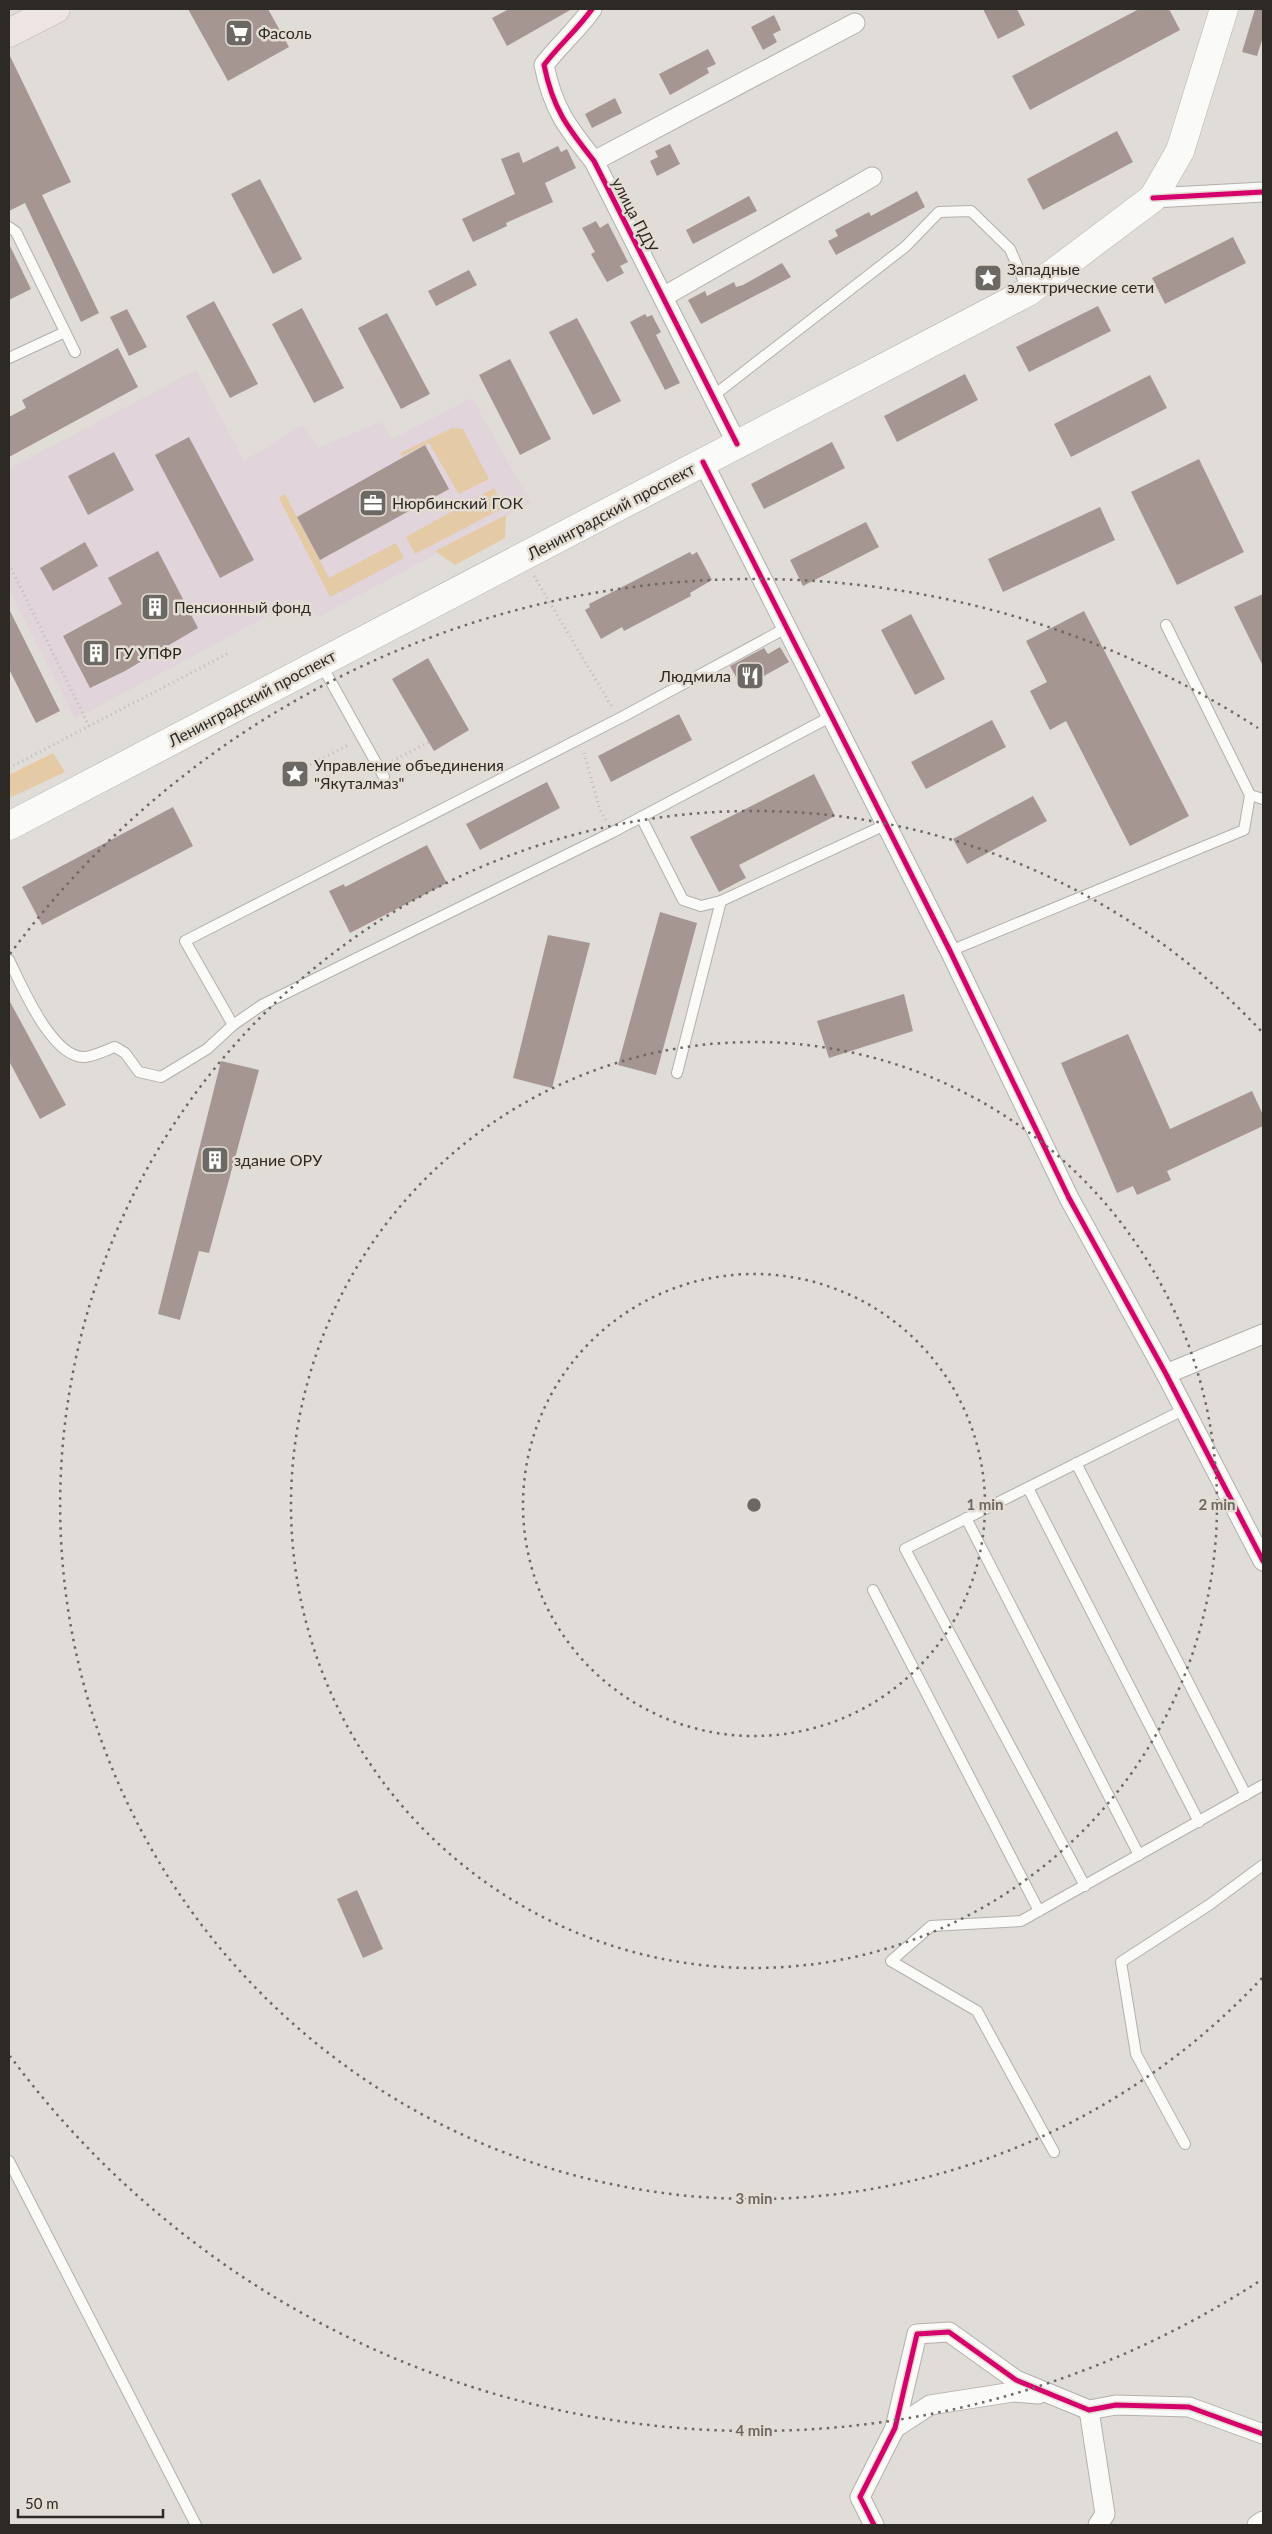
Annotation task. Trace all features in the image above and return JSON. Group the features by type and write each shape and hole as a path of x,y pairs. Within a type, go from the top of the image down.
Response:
{"main road":[{"path":"9,34 56,9"},
{"name":"Ленинградский проспект","path":"9,826 1028,292 1153,198 1180,151 1224,9"}],"street":[{"name":"улица ПДУ","path":"592,9 580,26 554,51 544,65 550,93 565,124 594,161 737,444"},
{"path":"594,161 855,23"},
{"path":"663,297 872,177"},
{"path":"1153,198 1263,192"},
{"path":"703,462 830,717 950,951 1070,1198 1185,1409 1263,1561"},
{"path":"1166,1374 1263,1334"},
{"path":"874,2525 860,2497 895,2428 917,2334 949,2332 1016,2380 1089,2410 1116,2405 1190,2407 1263,2434"},
{"path":"895,2428 930,2405 1013,2392 1053,2395"},
{"path":"1089,2410 1105,2514 1098,2525"},
{"path":"1257,2525 1263,2521"}],"lane":[{"path":"713,396 905,247 939,212 971,212 1010,249 1028,292"},
{"path":"9,227 16,232 75,352"},
{"path":"9,358 65,332"},
{"path":"950,951 1244,830 1250,795 1166,625"},
{"path":"233,1025 185,941 624,716 786,628"},
{"path":"320,663 381,772"},
{"path":"10,965 40,1021 63,1049 84,1057 115,1047 125,1054 139,1072 161,1078 207,1049 233,1025 262,1005 378,950 641,817 830,717"},
{"path":"1250,795 1263,799"},
{"path":"641,817 684,900 701,906 721,901 885,825"},
{"path":"677,1073 721,901"},
{"path":"1085,1886 905,1549 1185,1409"},
{"path":"1076,1463 1246,1795"},
{"path":"1028,1488 1199,1822"},
{"path":"966,1518 1139,1855"},
{"path":"874,1590 1039,1911"},
{"path":"1054,2152 977,2011 891,1961 931,1926 1021,1921 1263,1786"},
{"path":"1185,2144 1136,2054 1121,1962 1209,1905 1263,1865"},
{"path":"9,2161 196,2525"}],"path":[{"path":"9,564 89,726"},
{"path":"532,573 613,707 606,713"},
{"path":"9,768 227,654"},
{"path":"306,767 362,738"},
{"path":"579,738 600,810"},
{"path":"381,772 429,742"}],"shaded area":[{"path":"196,370 244,461 302,425 318,448 381,422 392,439 472,398 531,503 318,617 301,598 75,719 9,589 9,469"},
{"path":"452,428 463,429 489,479 459,494 429,443 402,456 400,453"},
{"path":"494,488 503,508 415,554 406,537"},
{"path":"285,494 329,578 396,543 404,558 330,597 279,498"},
{"path":"506,515 505,538 455,565 435,551"},
{"path":"53,753 65,772 9,798 9,775"}],"building":[{"path":"188,9 268,9 289,47 228,81"},
{"path":"509,9 572,9 507,46 492,18"},
{"path":"983,9 1017,9 1025,25 998,39"},
{"path":"1139,9 1169,9 1180,30 1030,110 1012,76"},
{"path":"1255,9 1263,9 1263,37 1257,56 1242,52"},
{"path":"774,15 781,30 773,34 777,42 763,50 751,27"},
{"path":"708,49 716,64 707,68 709,73 670,95 659,74"},
{"path":"9,54 71,182 42,195 99,313 81,322 25,203 9,211"},
{"path":"615,98 622,113 592,128 585,114"},
{"path":"1117,131 1133,162 1043,210 1027,179"},
{"path":"670,144 680,164 657,176 650,161 658,157 655,151"},
{"path":"558,146 561,152 567,149 576,168 545,183 553,202 506,223 507,226 473,242 462,219 515,194 501,159 519,152 523,163"},
{"path":"260,179 302,259 273,274 231,194"},
{"path":"917,191 925,207 836,255 828,241 838,236 835,230 869,212 871,216"},
{"path":"749,196 757,211 693,244 686,230"},
{"path":"596,221 600,228 608,223 628,262 620,266 624,273 607,282 591,254 595,252 582,228"},
{"path":"1233,237 1246,263 1165,304 1152,278"},
{"path":"9,244 31,289 9,300"},
{"path":"782,263 791,277 701,324 688,300 705,291 707,296 734,282 736,287 743,285"},
{"path":"469,270 477,285 436,306 428,291"},
{"path":"214,301 258,384 230,398 186,316"},
{"path":"1098,306 1111,331 1029,372 1016,347"},
{"path":"302,308 344,388 314,403 272,324"},
{"path":"127,309 147,347 129,356 110,317"},
{"path":"387,313 430,394 401,409 358,328"},
{"path":"645,314 647,317 652,315 661,332 656,335 680,383 665,390 630,322"},
{"path":"577,318 621,401 593,415 549,332"},
{"path":"118,348 138,387 9,457 9,417 26,408 22,400"},
{"path":"510,359 551,439 520,455 479,375"},
{"path":"965,374 978,400 897,442 884,416"},
{"path":"1150,375 1167,408 1071,457 1054,424"},
{"path":"189,437 254,560 220,578 155,455"},
{"path":"832,442 845,468 764,509 751,484"},
{"name":"Нюрбинский ГОК","path":"425,445 449,489 320,560 297,517"},
{"path":"114,452 134,490 88,515 68,476"},
{"path":"1199,459 1244,552 1177,585 1131,492"},
{"path":"1100,507 1115,540 1003,592 988,559"},
{"path":"866,522 879,547 803,586 790,560"},
{"path":"85,542 98,566 53,591 40,568"},
{"path":"158,551 198,628 125,671 90,688 63,636 122,604 108,578"},
{"path":"690,552 692,555 697,552 712,580 690,593 691,596 624,631 622,627 601,639 585,610 590,607 589,604"},
{"path":"1263,594 1263,666 1234,607"},
{"path":"9,609 60,711 36,723 9,669"},
{"path":"1084,611 1189,816 1130,846 1066,721 1050,730 1030,691 1047,682 1026,641"},
{"path":"911,614 945,679 915,695 881,630"},
{"name":"Людмила","path":"780,647 789,662 742,688 730,666 764,648 768,654"},
{"path":"428,658 469,730 434,751 392,679"},
{"path":"679,714 692,740 611,782 598,756"},
{"path":"992,720 1006,747 926,789 911,762"},
{"path":"814,774 835,816 739,865 746,878 719,892 690,837"},
{"path":"547,782 560,808 480,850 466,824"},
{"path":"1033,796 1047,821 967,864 953,839"},
{"path":"173,807 193,846 42,925 22,887"},
{"path":"427,845 447,883 350,933 329,891 344,884 345,887"},
{"path":"660,912 697,923 656,1075 618,1065"},
{"path":"548,935 590,943 552,1088 513,1078"},
{"path":"904,994 913,1031 829,1058 817,1021"},
{"path":"9,1000 66,1105 40,1119 9,1061"},
{"path":"1128,1034 1170,1129 1252,1091 1263,1115 1263,1126 1167,1171 1171,1180 1137,1195 1133,1186 1117,1193 1061,1063"},
{"name":"здание ОРУ","path":"221,1061 259,1070 209,1253 199,1251 180,1320 158,1314"},
{"path":"357,1890 383,1949 363,1958 337,1899"}],"cycle path":[{"path":"592,9 544,65 552,94 562,117 594,161 737,444"},
{"path":"1153,198 1263,192"},
{"path":"703,462 950,951 1069,1198 1166,1374 1263,1561"},
{"path":"874,2525 860,2497 895,2428 917,2334 949,2332 1016,2380 1089,2410 1116,2405 1189,2407 1263,2434"}],"place":[{"name":"Фасоль","path":"239,33"},
{"name":"Западные электрические сети","path":"988,278"},
{"name":"Нюрбинский ГОК","path":"373,503"},
{"name":"Пенсионный фонд","path":"155,607"},
{"name":"ГУ УПФР","path":"96,653"},
{"name":"Людмила","path":"750,676"},
{"name":"Управление объединения \"Якуталмаз\"","path":"295,774"},
{"name":"здание ОРУ","path":"215,1160"}]}
